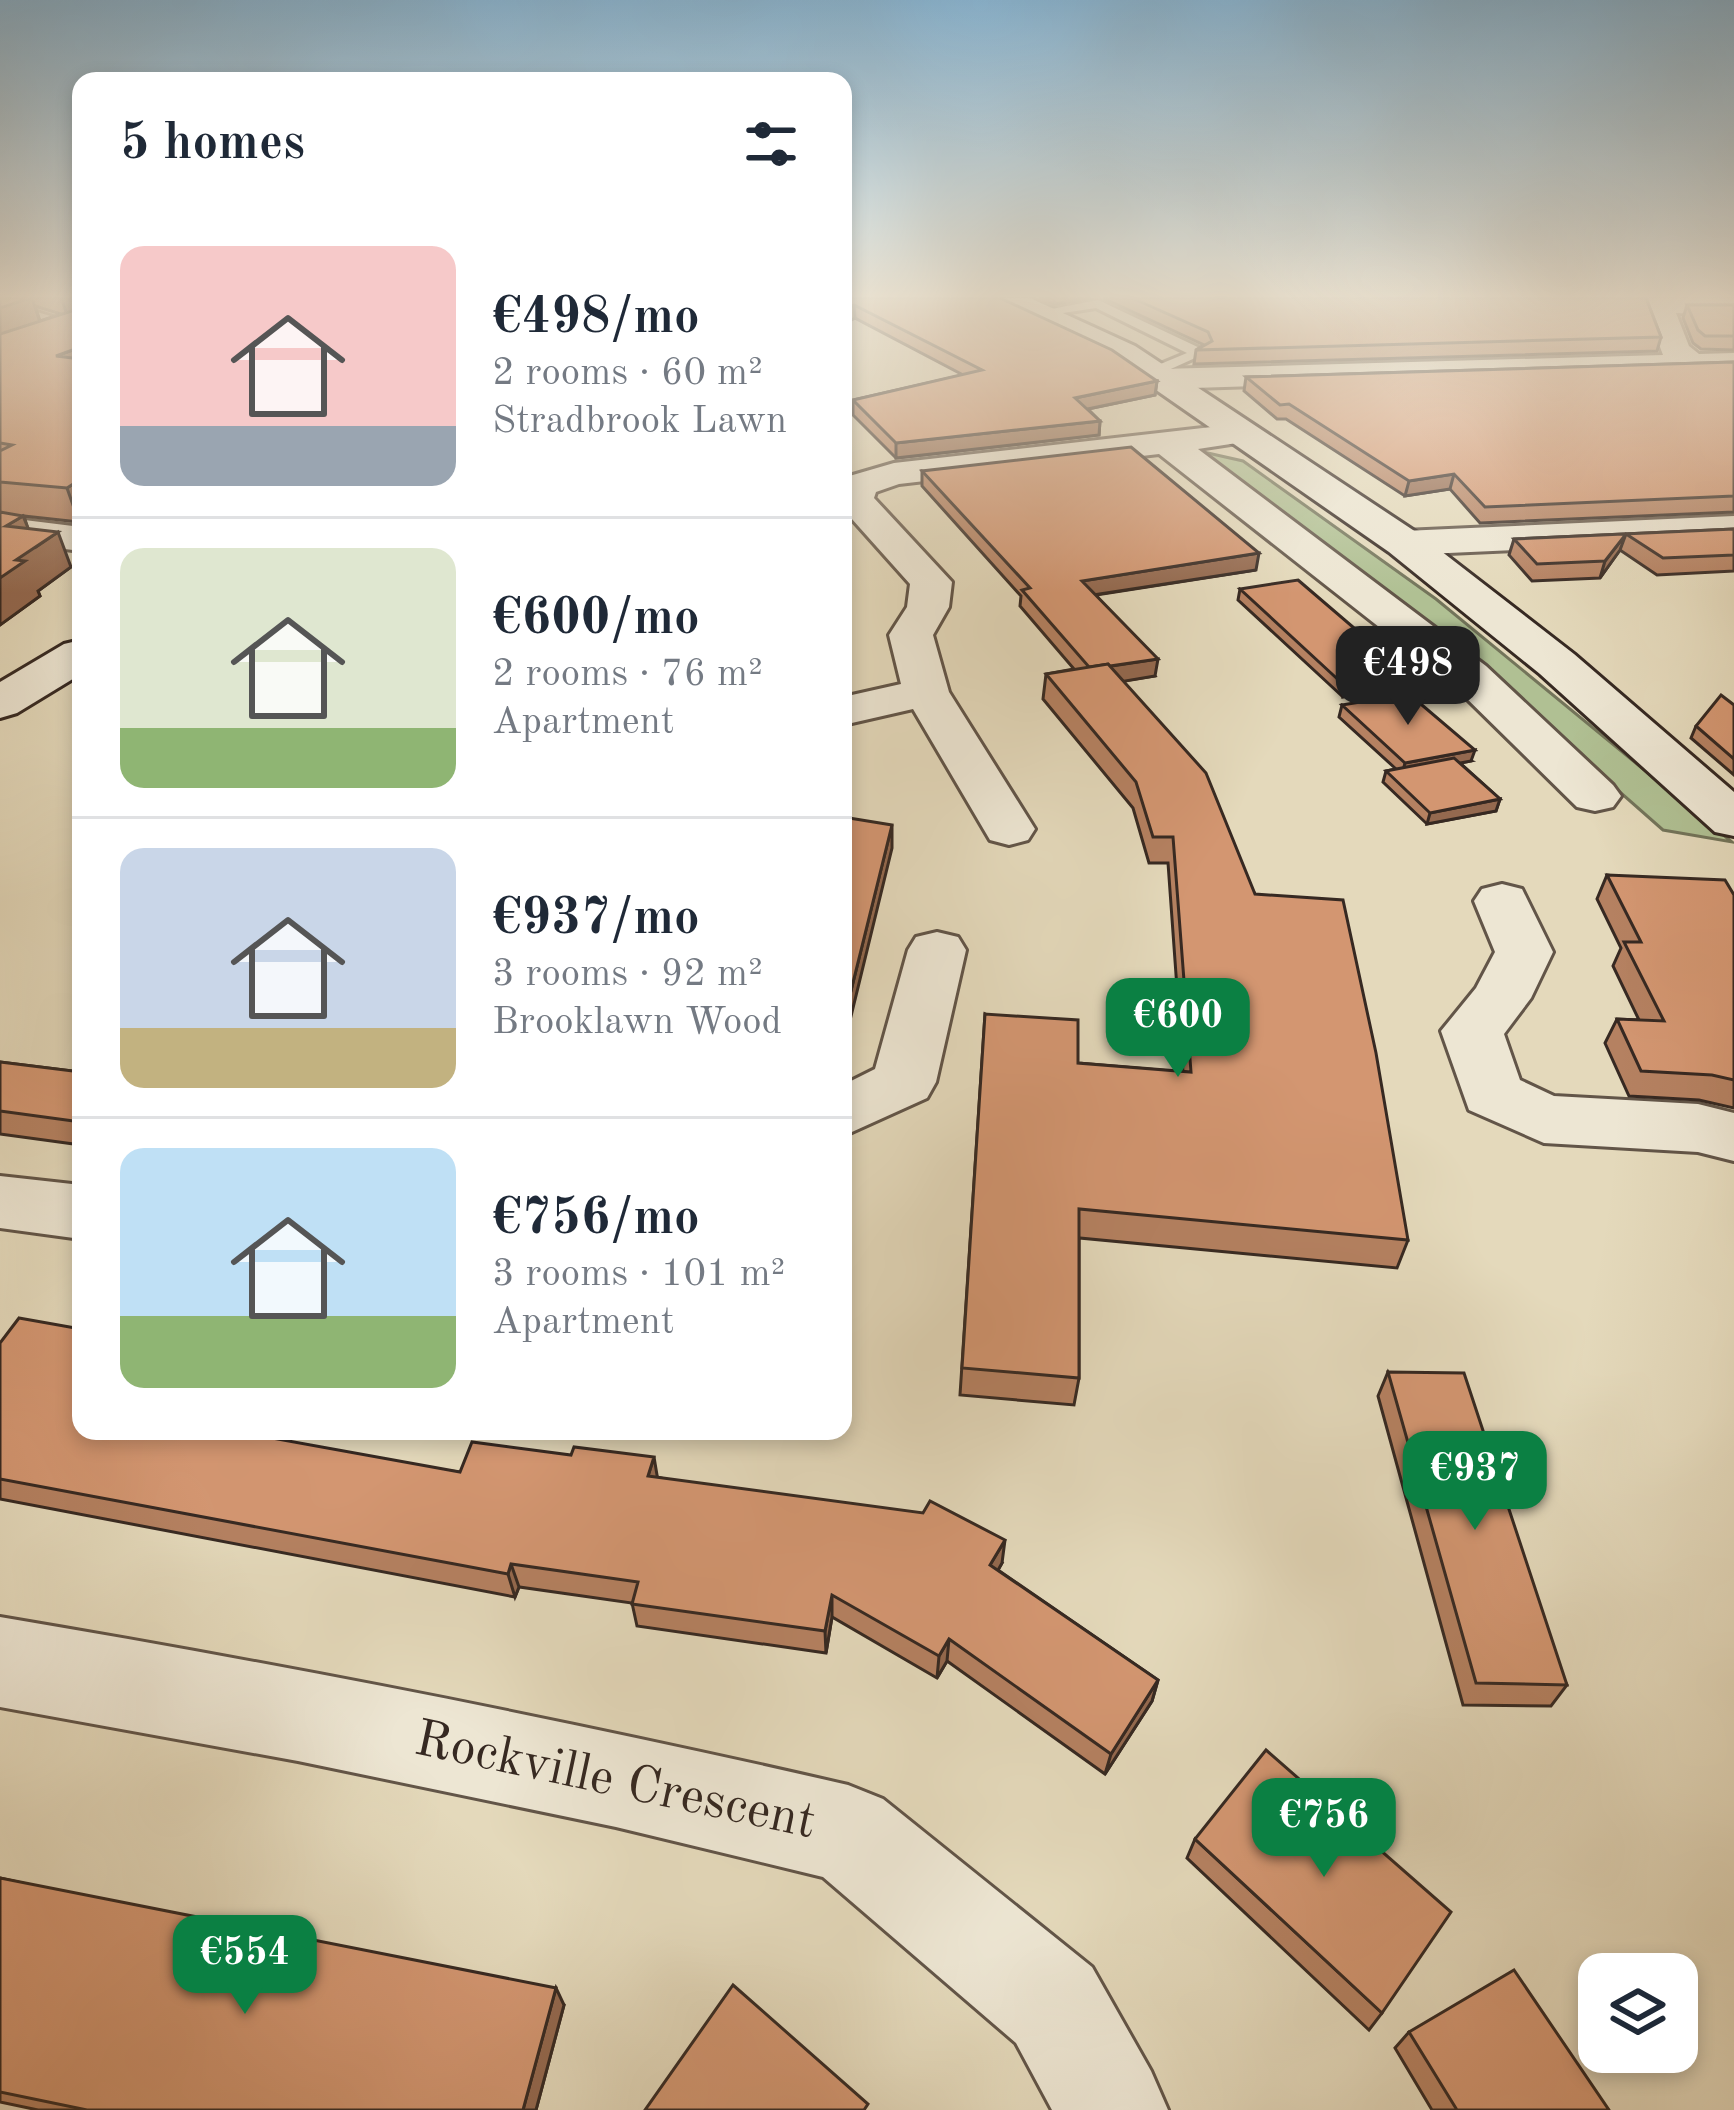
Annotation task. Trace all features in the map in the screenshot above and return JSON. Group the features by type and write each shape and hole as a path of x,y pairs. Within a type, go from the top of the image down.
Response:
{"main road":[{"path":"1185,396 1404,543 1557,664 1734,820"},
{"path":"0,704 72,660"}],"street":[{"path":"1009,829 926,692 911,635 928,607 931,581 880,552 855,500 860,485 894,474 1238,434"},
{"path":"1168,444 1470,676 1595,796"},
{"path":"1404,543 1734,528"},
{"path":"0,529 72,538"},
{"path":"852,710 926,692"},
{"path":"1502,901 1524,952 1501,998 1472,1031 1492,1094 1544,1119 1698,1128 1734,1137"},
{"path":"852,1108 904,1082 937,950"},
{"path":"0,1202 72,1210"},
{"name":"Rockville Crescent","path":"0,1662 298,1714 616,1779 848,1834 1054,2005 1112,2110"}],"green space":[{"path":"1190,449 1243,461 1436,599 1732,842 1663,830 1479,668"}],"building":[{"path":"0,396 72,396 72,485 0,482 0,451 12,445 0,443"},
{"path":"1082,396 1075,398 1100,421 896,443 853,400"},
{"path":"1270,396 1734,396 1734,496 1485,507 1454,474 1409,481 1289,404 1280,405"},
{"path":"1131,447 1259,553 1082,581 1158,659 1089,667 1022,590 1030,588 922,471"},
{"path":"0,512 23,516 6,526 58,532 16,560 25,561 0,578"},
{"path":"1734,529 1734,555 1663,558 1626,534 1605,561 1537,564 1514,539"},
{"path":"1298,580 1409,675 1345,686 1240,589"},
{"path":"1108,664 1206,773 1255,894 1343,900 1376,1053 1408,1240 1079,1209 1079,1378 962,1368 985,1014 1078,1020 1078,1063 1191,1072 1173,837 1153,837 1136,782 1046,674"},
{"path":"1409,694 1475,750 1405,763 1342,705"},
{"path":"1721,695 1734,705 1734,759 1696,726"},
{"path":"1454,758 1500,799 1430,813 1386,771"},
{"path":"852,818 892,825 852,987"},
{"path":"1607,875 1725,880 1734,895 1734,1080 1641,1071 1617,1019 1664,1021 1624,942 1641,942"},
{"path":"0,1062 72,1071 72,1121 0,1111"},
{"path":"19,1318 72,1327 72,1440 283,1440 460,1472 472,1442 571,1455 574,1447 654,1457 648,1476 923,1513 930,1501 1005,1540 990,1565 1158,1680 1111,1754 949,1639 939,1656 832,1595 825,1631 632,1604 638,1582 511,1564 508,1574 0,1479 0,1343"},
{"path":"1388,1372 1464,1373 1567,1685 1476,1683"},
{"path":"1266,1750 1451,1912 1382,2013 1195,1839"},
{"path":"0,1878 556,1988 523,2110 87,2110 0,2092"},
{"path":"1514,1970 1578,2064 1578,2073 1584,2073 1609,2110 1457,2110 1409,2032"},
{"path":"733,1985 868,2104 864,2110 645,2110"}]}
